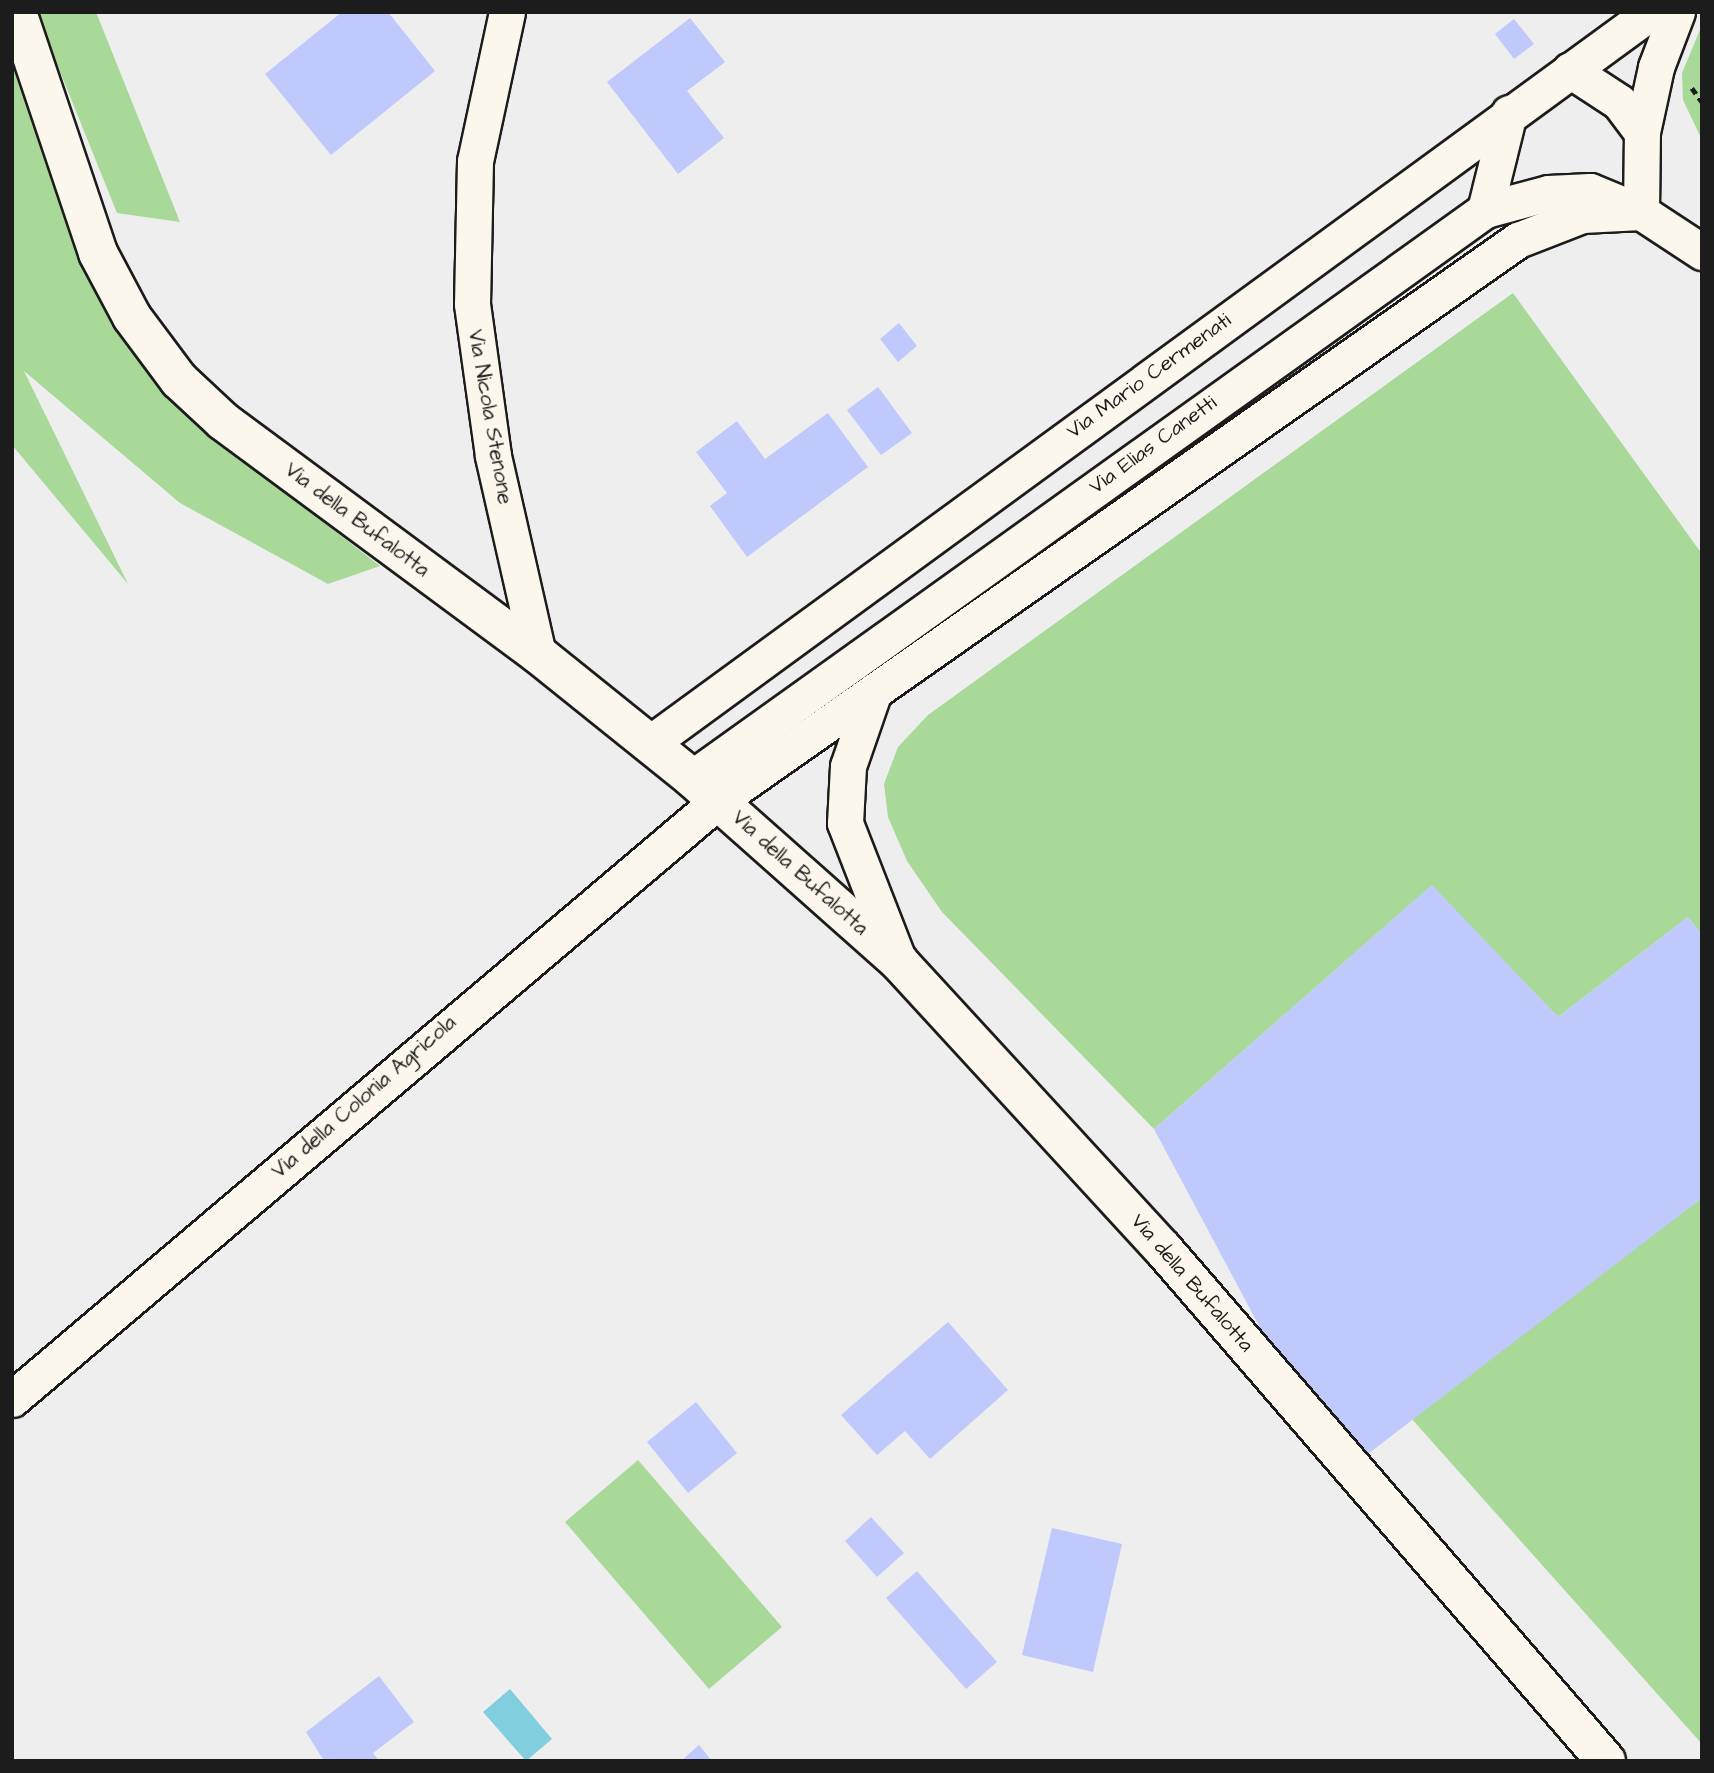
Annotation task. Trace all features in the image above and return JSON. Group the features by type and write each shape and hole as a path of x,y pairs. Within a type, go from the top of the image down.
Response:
{"street":[{"name":"Via della Bufalotta","path":"17,12 84,220 116,289 164,362 223,421 538,654 706,789 899,962 1163,1249 1606,1761"},
{"name":"Via Nicola Stenone","path":"507,12 475,161 472,304 493,456 538,654"},
{"name":"Via Mario Cermenati","path":"649,744 1651,12"},
{"path":"1641,212 1643,132 1656,67 1677,12"},
{"path":"1570,70 1619,102 1643,132"},
{"path":"1485,210 1509,114"},
{"name":"Via Elias Canetti","path":"706,789 1227,392 1485,210 1548,193 1590,191 1641,212 1702,252"},
{"name":"Via Elias Canetti","path":"706,789 874,691 1252,425 1542,226 1582,215 1641,212"},
{"path":"1227,392 1252,425"},
{"path":"874,691 848,766 845,822 899,962"},
{"name":"Via della Colonia Agricola","path":"12,1399 706,789"}],"green space":[{"path":"36,12 96,12 180,222 117,213"},
{"path":"1702,25 1702,140 1683,100 1682,73"},
{"path":"12,54 92,284 120,329 252,467 380,566 328,584 180,503 24,371 128,584 12,445"},
{"path":"1513,293 1702,554 1702,935 1688,917 1558,1017 1431,886 1154,1129 942,912 907,861 888,817 884,784 898,747 928,715"},
{"path":"1702,1198 1702,1744 1410,1417"},
{"path":"638,1460 782,1627 709,1689 565,1522"}],"water":[{"path":"510,1689 552,1739 526,1761 483,1712"}],"building":[{"path":"342,12 388,12 435,71 331,155 265,74"},
{"path":"690,18 725,62 687,91 724,138 678,174 607,82"},
{"path":"1514,19 1534,44 1514,59 1495,34"},
{"path":"899,323 917,346 898,362 880,339"},
{"path":"878,387 912,433 881,455 847,410"},
{"path":"828,413 868,467 747,557 710,506 727,493 696,452 737,421 765,459"},
{"path":"1432,885 1558,1017 1688,917 1702,935 1702,1198 1364,1457 1272,1350 1154,1129"},
{"path":"948,1322 1008,1390 930,1459 905,1431 877,1455 841,1415"},
{"path":"696,1402 737,1453 688,1493 647,1442"},
{"path":"871,1517 904,1553 877,1577 845,1541"},
{"path":"1052,1528 1122,1544 1093,1672 1022,1655"},
{"path":"917,1571 997,1662 966,1689 886,1598"},
{"path":"379,1676 414,1722 373,1753 379,1761 324,1761 306,1732"},
{"path":"699,1745 712,1761 681,1761"}]}
